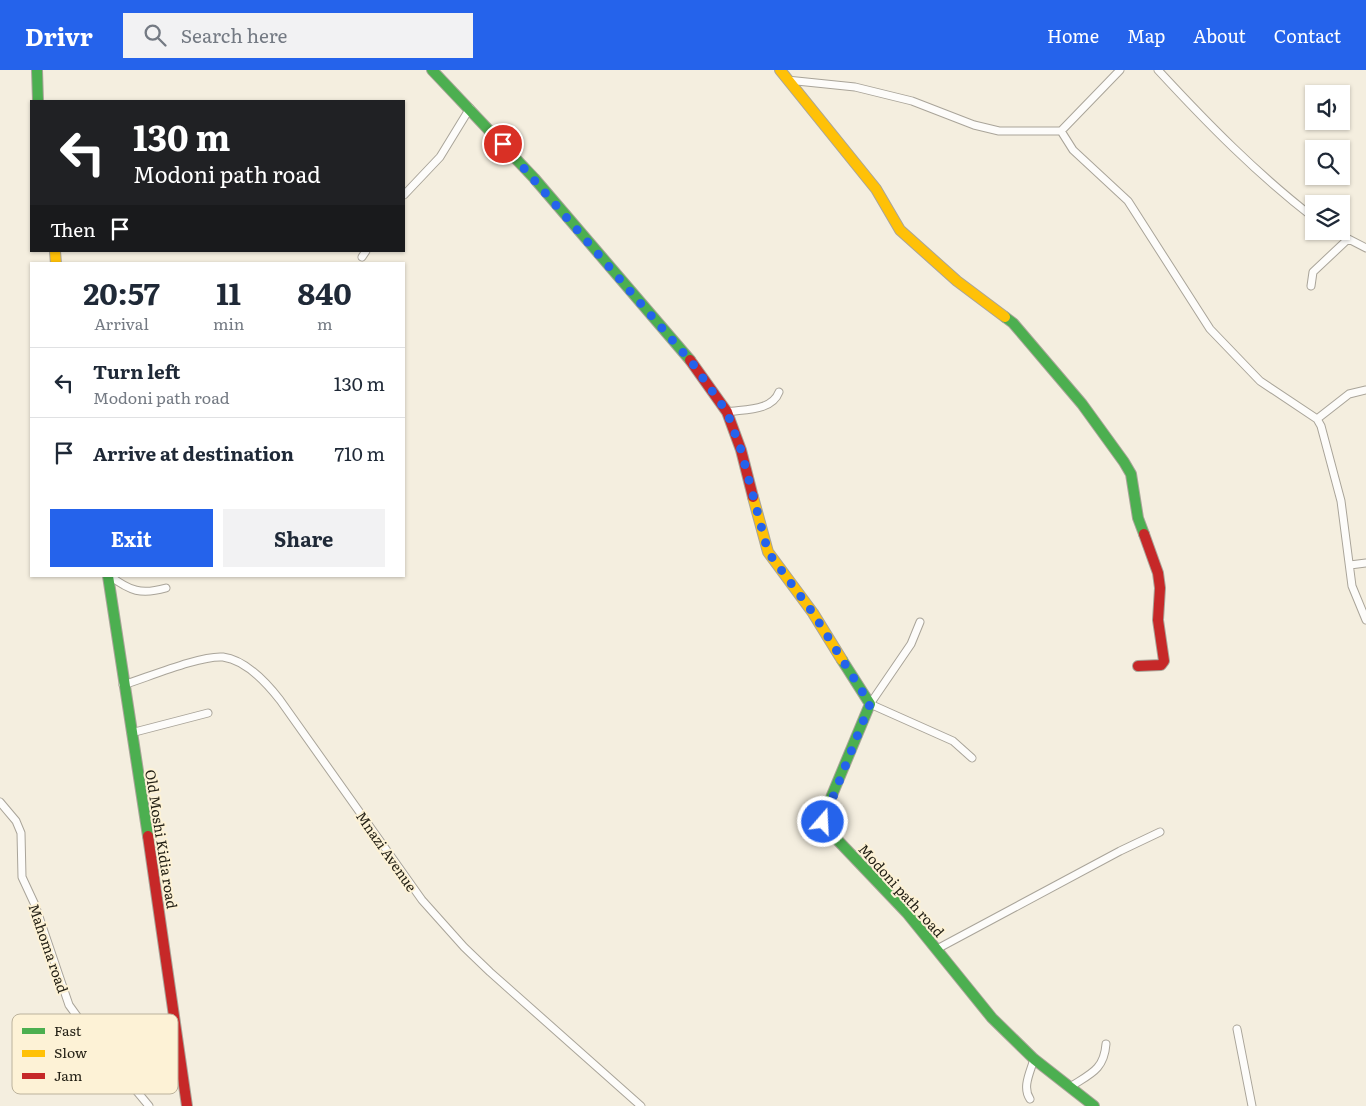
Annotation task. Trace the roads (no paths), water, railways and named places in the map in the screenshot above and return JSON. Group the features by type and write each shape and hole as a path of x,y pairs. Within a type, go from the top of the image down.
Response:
{"street":[{"path":"37,70 38,100"},
{"path":"432,70 470,108 534,178 693,364 727,412 741,450 768,552 813,613 870,704 946,737 972,758"},
{"path":"780,70 876,189 908,238 957,281 1013,323 1082,404 1124,462 1131,474 1138,518 1152,555 1160,588 1158,620 1164,648 1164,661 1161,665 1138,666"},
{"path":"787,80 855,87 912,101 974,125 998,131 1061,131 1120,70"},
{"path":"1158,70 1212,129 1280,192 1305,211"},
{"path":"405,194 440,157 470,108"},
{"path":"1061,131 1074,150 1128,201 1210,329 1260,381 1317,419 1326,442 1340,501 1352,586 1366,620"},
{"path":"1311,286 1313,272 1347,240 1366,248"},
{"path":"1317,419 1348,394 1366,390"},
{"path":"727,412 770,404 777,399 779,392"},
{"path":"1350,565 1366,563"},
{"name":"Old Moshi Kidia road","path":"109,577 123,685 174,1014"},
{"path":"111,577 131,590 142,592 166,588"},
{"path":"870,704 911,644 920,622"},
{"name":"Mnazi Avenue","path":"123,685 200,661 220,657 237,662 255,674 280,700 428,907 490,972 641,1106"},
{"name":"Modoni path road","path":"870,704 823,822 826,828 907,913 992,1018 1034,1060 1094,1106"},
{"path":"131,733 208,713"},
{"name":"Mahoma road","path":"0,802 16,821 21,833 22,876 35,904 70,1005 76,1014"},
{"path":"937,948 1120,850 1160,832"},
{"path":"1237,1030 1252,1106"},
{"name":"Old Moshi Kidia road","path":"178,1040 187,1106"},
{"path":"1070,1087 1102,1064 1105,1057 1106,1044"},
{"path":"1030,1099 1025,1092 1034,1060"},
{"name":"Mahoma road","path":"139,1094 149,1106"}]}
